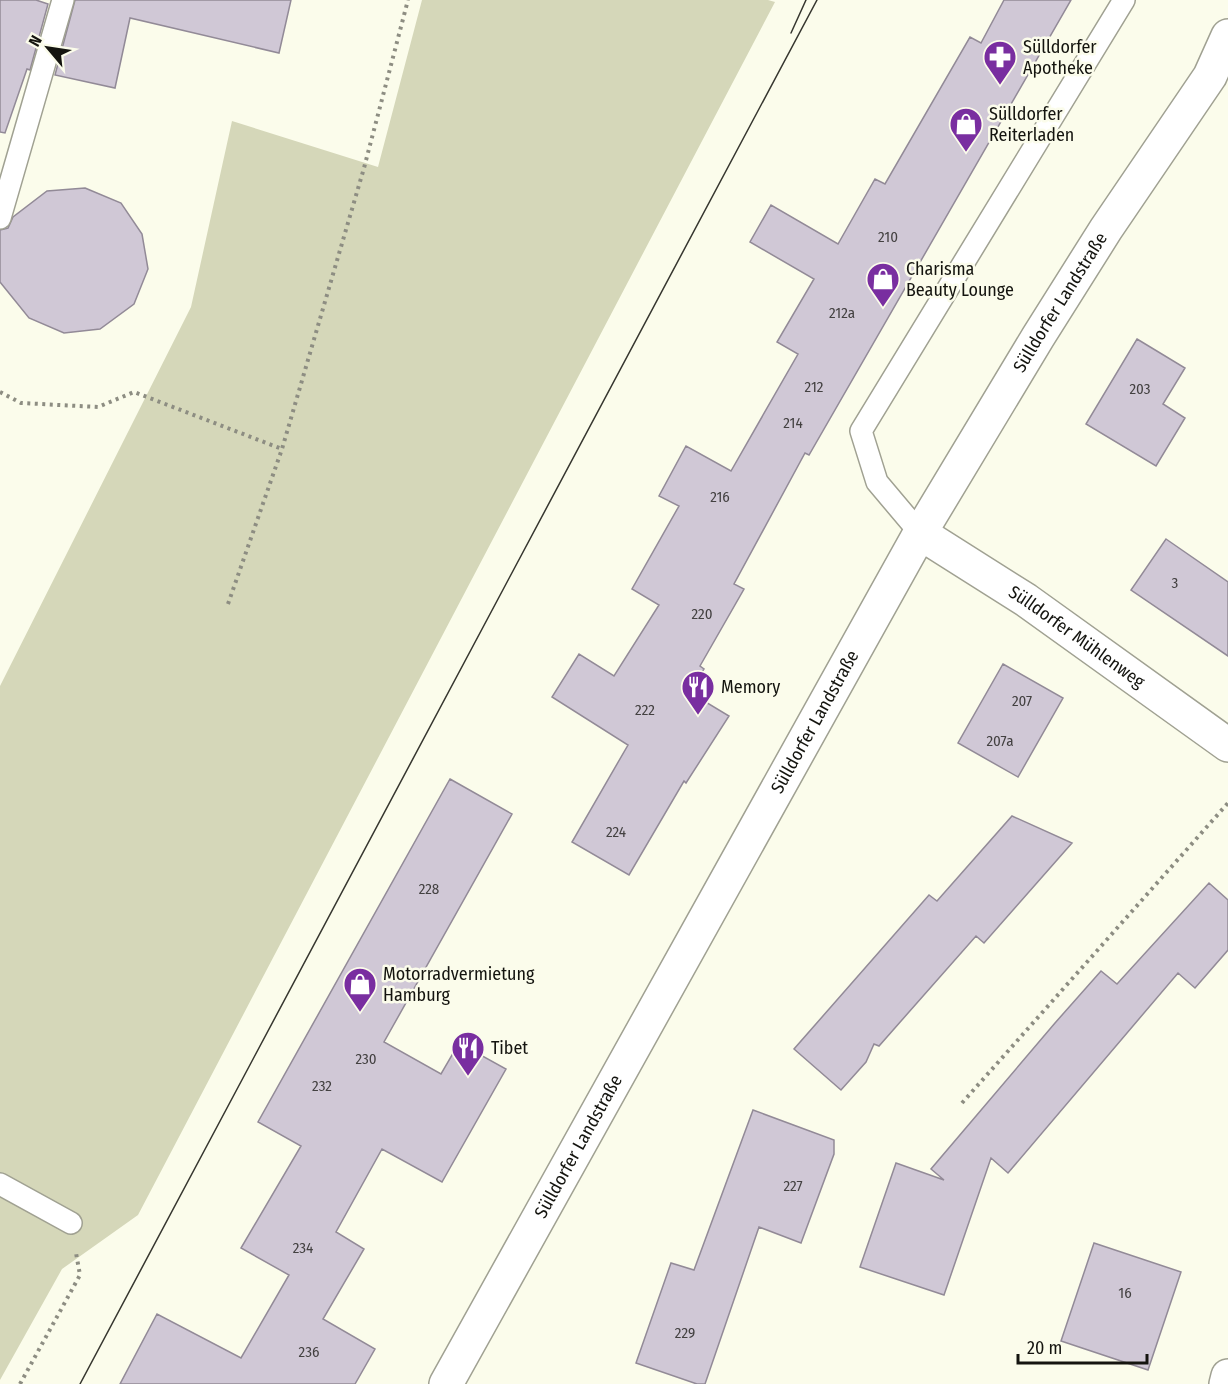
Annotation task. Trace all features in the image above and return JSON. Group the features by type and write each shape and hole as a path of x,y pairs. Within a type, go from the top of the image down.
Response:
{"main road":[{"name":"Sülldorfer Landstraße","path":"446,1384 920,533 1106,229 1219,70 1228,36"},
{"name":"Sülldorfer Mühlenweg","path":"920,533 1026,600 1228,745"},
{"path":"1226,1384 1228,1376"}],"lane":[{"path":"0,218 63,0"},
{"path":"920,533 877,482 861,431 1124,0"},
{"path":"0,1184 72,1223"}],"path":[{"path":"228,604 282,449 364,168 408,0"},
{"path":"0,392 21,403 98,407 134,392 282,449"},
{"path":"962,1103 1228,803"},
{"path":"20,1384 80,1275 72,1223"}],"green space":[{"path":"422,0 768,0 775,2 138,1215 62,1269 0,1380 0,686 191,307 232,121 378,167"}],"building":[{"path":"0,0 36,0 48,4 30,70 27,69 5,133 0,132"},
{"path":"75,0 291,0 279,53 130,18 115,88 55,75"},
{"path":"1004,0 1071,0 809,455 805,453 734,584 744,589 700,666 704,669 689,692 729,716 686,783 684,781 629,875 572,842 628,745 552,697 579,654 614,676 659,605 632,589 679,506 659,496 686,446 731,471 798,354 777,342 814,279 750,242 771,205 838,244 875,179 885,184 970,37 981,43"},
{"path":"85,188 121,203 142,234 148,269 134,304 100,329 64,333 29,318 0,282 0,230 8,228 13,217 47,191"},
{"path":"1137,339 1185,368 1163,404 1185,418 1156,466 1086,424"},
{"path":"1166,539 1228,582 1228,656 1131,590"},
{"path":"1003,664 1063,698 1018,777 958,743"},
{"path":"450,779 512,814 384,1042 441,1074 459,1043 506,1069 442,1182 382,1149 336,1232 364,1249 323,1319 375,1349 355,1384 120,1384 157,1314 241,1358 289,1275 241,1248 301,1146 258,1122"},
{"path":"1012,816 1072,843 984,943 976,936 879,1046 874,1044 866,1062 841,1090 794,1049 929,895 937,901"},
{"path":"1209,883 1228,900 1228,950 1195,988 1178,973 1008,1173 991,1158 944,1295 860,1267 896,1163 944,1180 931,1169 1101,971 1117,984"},
{"path":"753,1110 834,1140 834,1154 801,1243 759,1227 705,1384 697,1384 636,1363 671,1263 694,1270"},
{"path":"1094,1243 1181,1272 1148,1370 1061,1341"}],"tram line":[{"path":"791,33 806,0"},
{"path":"80,1384 817,0"}],"place":[{"name":"Sülldorfer Apotheke","path":"1000,86"},
{"name":"Sülldorfer Reiterladen","path":"966,153"},
{"name":"Charisma Beauty Lounge","path":"883,308"},
{"name":"Memory","path":"698,716"},
{"name":"Motorradvermietung Hamburg","path":"360,1013"},
{"name":"Tibet","path":"468,1077"}]}
